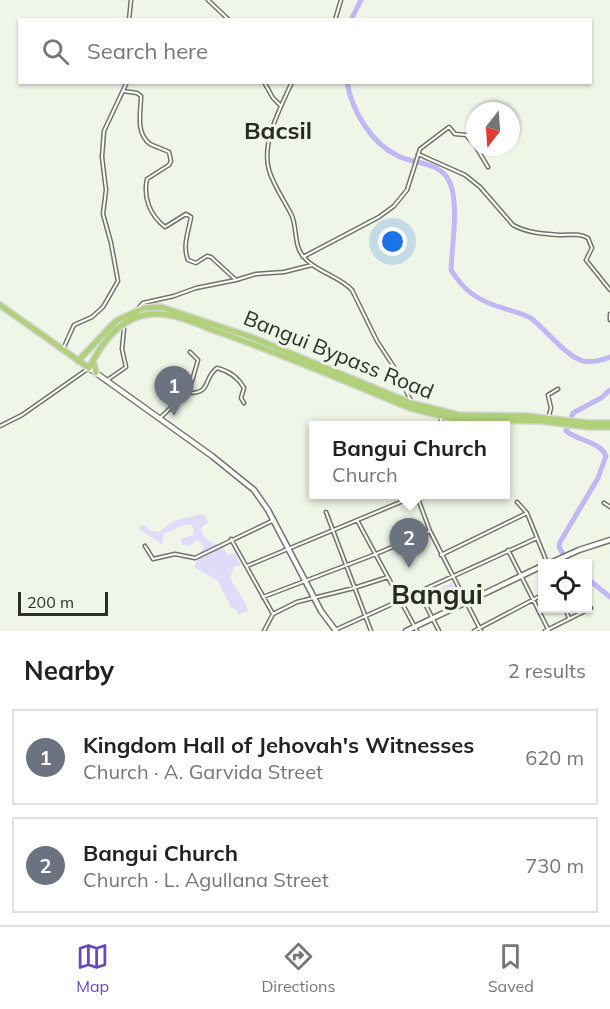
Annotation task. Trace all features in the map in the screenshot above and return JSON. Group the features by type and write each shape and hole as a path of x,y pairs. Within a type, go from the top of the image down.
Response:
{"highway":[{"path":"0,305 88,368"},
{"name":"Bangui Bypass Road","path":"88,368 103,339 116,321 136,310 161,307 193,316 278,347 410,406"},
{"name":"Bangui Bypass Road","path":"78,361 120,326 137,317 153,314 170,316 250,342 410,406 442,415 610,425"},
{"path":"65,352 86,354"},
{"path":"93,359 96,374"}],"main road":[{"path":"88,368 246,482 264,503 315,598 336,631"},
{"path":"556,559 610,540"},
{"path":"406,631 416,629 433,618 538,568"}],"street":[{"path":"129,18 131,0"},
{"path":"208,0 227,18"},
{"path":"336,18 340,0"},
{"path":"65,352 74,325 92,317 103,307 118,281 103,214 106,190 102,157 104,131 125,84"},
{"path":"265,84 281,106"},
{"path":"291,84 273,126 269,166 292,216 298,248 303,257 312,265 346,284 352,290 376,341 411,397 410,406"},
{"path":"123,91 137,93 141,96 139,115 143,137 151,145 169,152 171,156 169,165 147,179 146,203 165,226 189,214 191,217 186,236 188,260 196,263 207,256 211,257 236,280"},
{"path":"303,257 394,206 407,190 418,154 424,145 449,127 455,135 466,137"},
{"path":"418,154 465,175 480,187 518,228 542,233 576,234 588,238 592,248 586,260 610,290"},
{"path":"481,156 488,167"},
{"path":"136,310 141,304 217,282 236,280 256,274 284,272 312,265"},
{"path":"610,314 610,320"},
{"path":"106,381 126,367 122,356 124,329"},
{"path":"159,419 186,393 192,381 198,360 190,352"},
{"path":"0,426 22,415 88,368"},
{"path":"186,393 198,393 203,390 217,368 229,372 240,381 244,388 241,398 244,403"},
{"path":"548,420 551,408 547,397 549,393 558,389"},
{"path":"441,421 442,415"},
{"path":"247,567 408,499"},
{"path":"419,499 441,555 480,630"},
{"path":"517,502 527,513 546,559"},
{"path":"604,503 610,507"},
{"path":"326,512 371,631"},
{"path":"441,555 527,513"},
{"path":"145,546 153,559 175,554 195,558 274,520"},
{"path":"357,520 416,629"},
{"path":"263,597 430,531"},
{"path":"336,631 537,538"},
{"path":"231,539 273,614"},
{"path":"508,550 547,631 580,613"},
{"path":"264,631 273,614 287,605 388,577"},
{"path":"419,592 439,631"},
{"path":"474,631 480,630 538,598"},
{"path":"567,613 569,618"}],"shaded area":[{"path":"203,514 209,522 200,529 204,536 222,546 228,555 235,553 241,565 234,567 230,578 248,611 238,615 237,610 231,607 218,581 194,567 204,547 198,540 189,546 183,545 182,538 193,535 194,529 191,525 183,525 164,534 162,544 140,530 140,525 159,532 173,521"},
{"path":"452,583 461,600 444,609 435,591"}],"waterway":[{"path":"352,18 361,0"},
{"path":"348,84 358,115 379,143 398,156 435,167 446,176 450,183 454,202 451,270 462,285 481,300 532,319 564,349 583,361 590,362 610,357"},
{"path":"566,559 559,547 560,542 598,478 606,456 599,447 566,431 573,413 601,398 610,390"},
{"path":"592,582 610,597"}],"place":[{"name":"Kingdom Hall of Jehovah's Witnesses","path":"174,416"},
{"name":"Bangui Church","path":"409,568"}],"district":[{"name":"Bacsil","path":"278,130"},
{"name":"Bangui","path":"437,594"}]}
